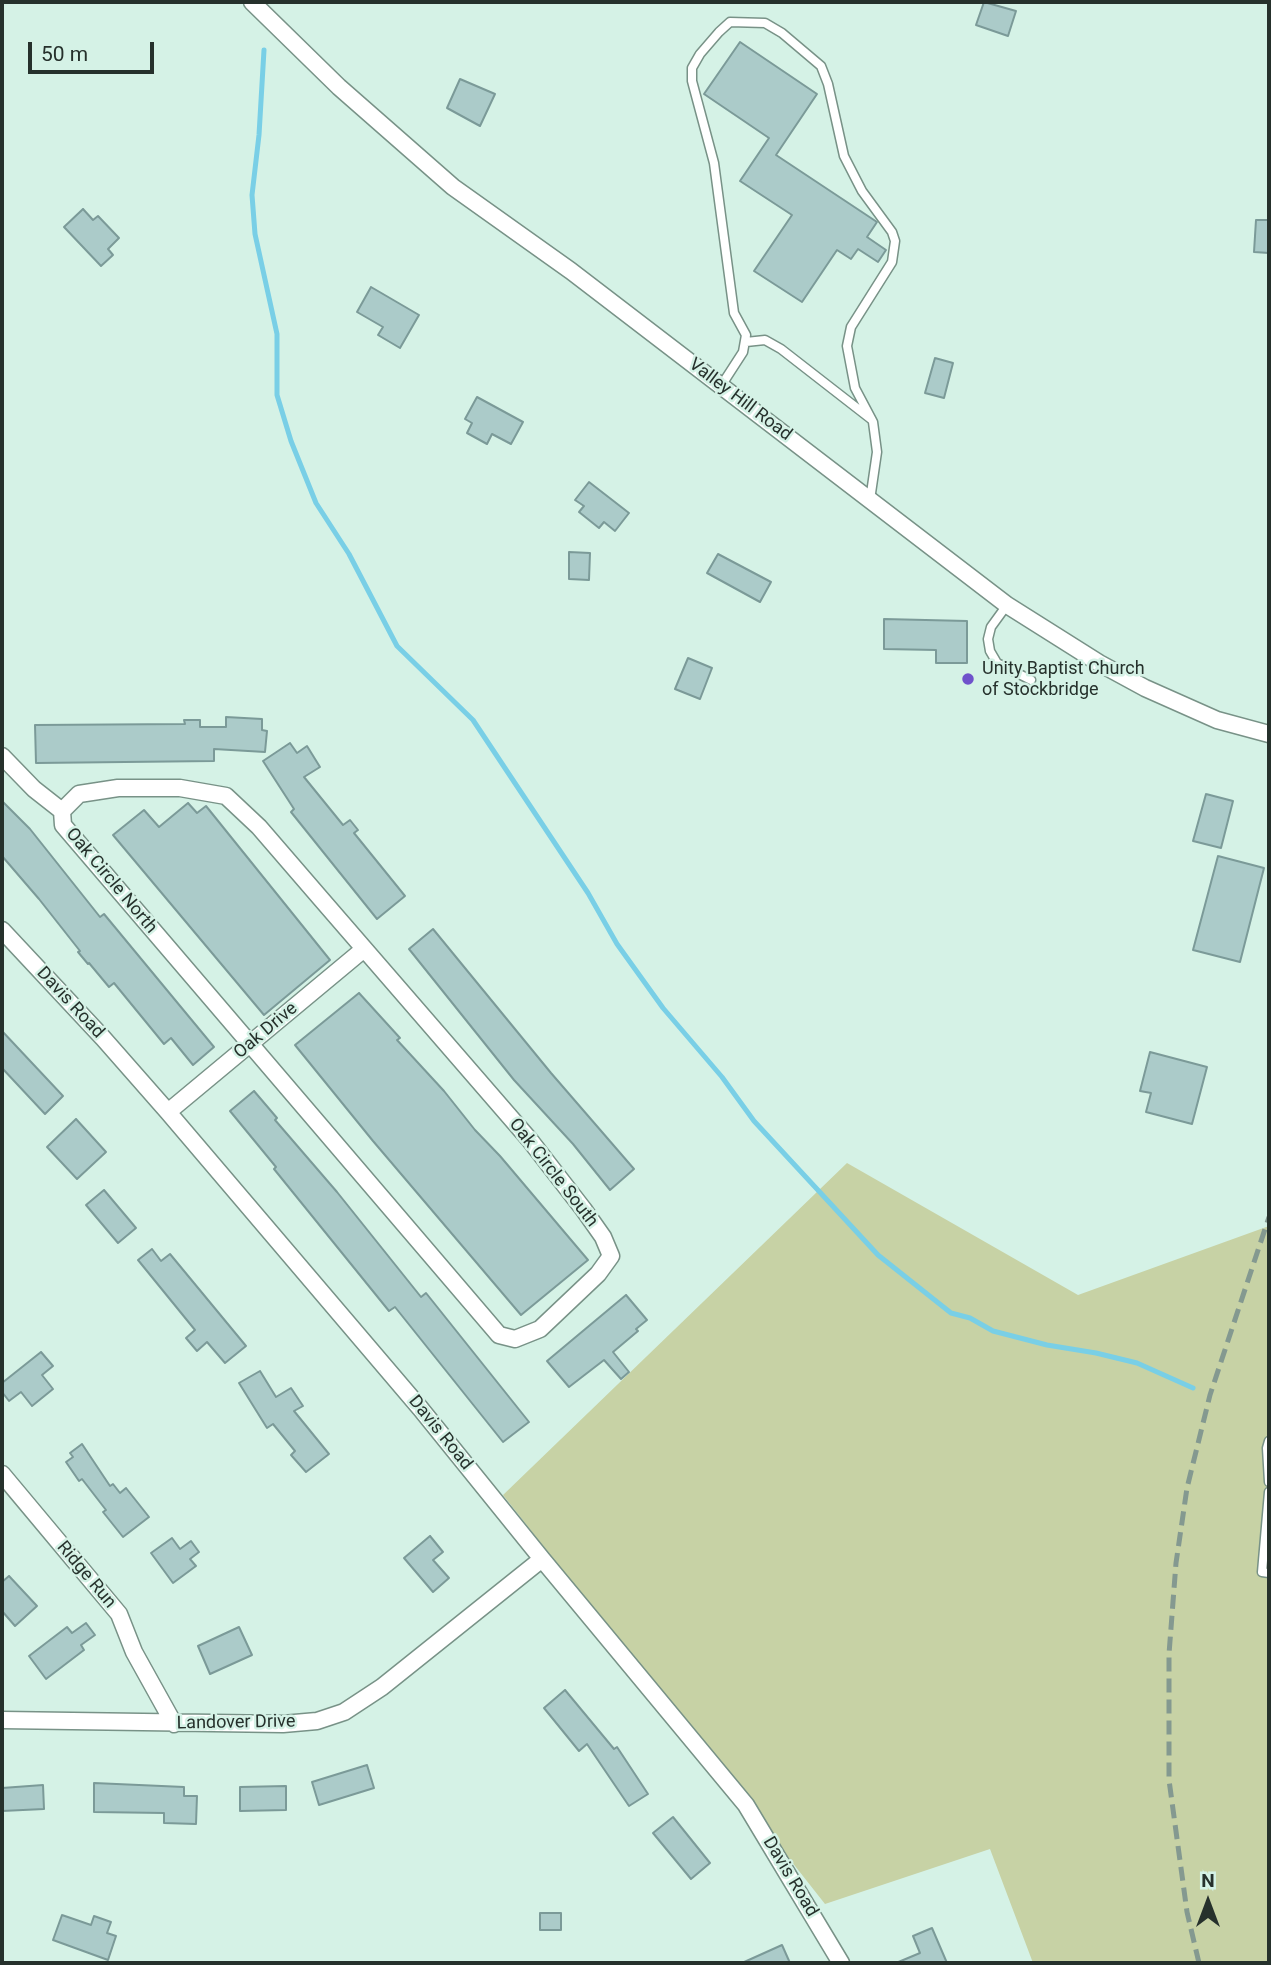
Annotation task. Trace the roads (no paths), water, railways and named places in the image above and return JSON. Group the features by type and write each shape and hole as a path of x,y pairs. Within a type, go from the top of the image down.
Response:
{"street":[{"name":"Valley Hill Road","path":"252,2 339,87 453,187 571,271 1007,605 1099,663 1145,688 1217,720 1269,734"},
{"path":"2,756 34,789 62,811"},
{"name":"Oak Circle North","path":"251,1044 62,825 62,811 79,794 118,788 180,788 226,796 259,827 364,949"},
{"name":"Davis Road","path":"2,930 168,1112 420,1408 747,1805 841,1963"},
{"name":"Oak Circle South","path":"251,1044 499,1335 515,1339 540,1329 598,1274 611,1256 603,1237 529,1139 364,949"},
{"name":"Oak Drive","path":"168,1112 364,949"},
{"name":"Ridge Run","path":"2,1474 119,1614 134,1652 174,1724"},
{"name":"Landover Drive","path":"2,1720 174,1724 282,1724 317,1721 344,1712 382,1687 542,1559"}],"lane":[{"path":"721,386 743,352 747,335 734,313 714,163 692,81 692,68 699,54 730,22 746,21 765,23 782,33 821,66 828,84 844,156 862,191 892,232 895,241 892,262 851,327 847,346 855,388 873,422 877,452 870,500"},
{"path":"746,342 765,340 781,349 873,422"},
{"path":"1007,605 991,627 988,639 990,651 996,663 1031,680"},
{"path":"1269,1441 1269,1482"},
{"path":"1269,1492 1262,1572 1269,1573"}],"waterway":[{"path":"264,50 252,195 255,234 277,334 277,395 291,441 316,503 349,554 397,646 473,720 588,893 617,944 663,1008 722,1077 754,1121 878,1255 951,1313 970,1318 993,1331 1137,1363 1193,1388"}],"railway":[{"path":"1199,1963 1187,1912 1169,1780 1169,1654 1176,1563 1187,1488 1210,1395 1269,1217"}],"place":[{"name":"Unity Baptist Church of Stockbridge","path":"968,679"}]}
